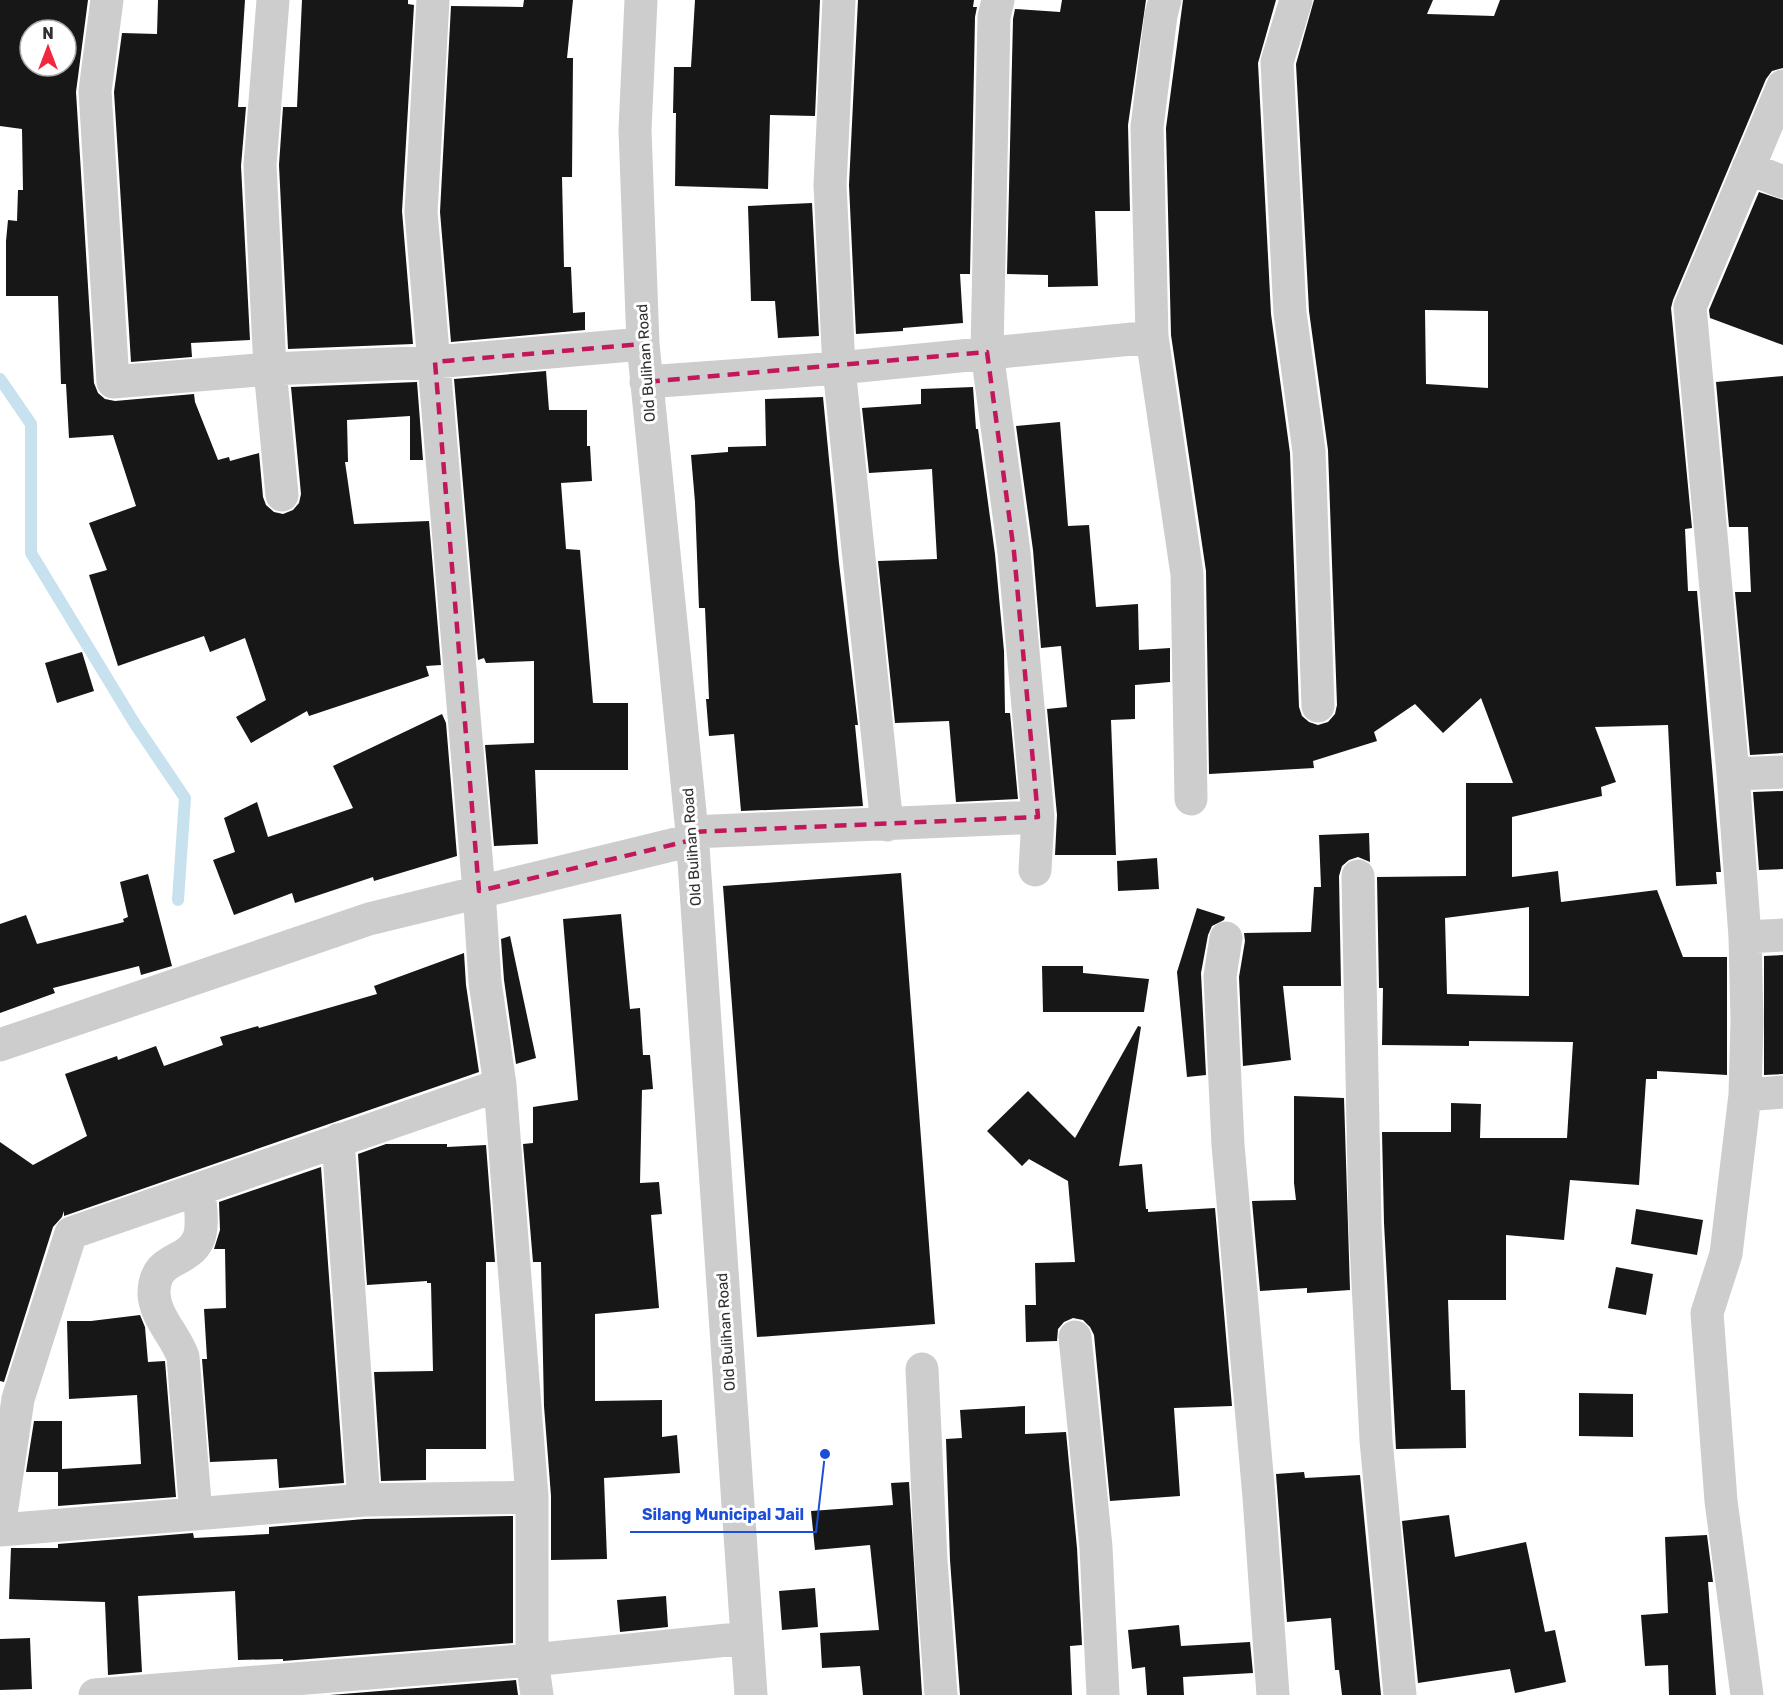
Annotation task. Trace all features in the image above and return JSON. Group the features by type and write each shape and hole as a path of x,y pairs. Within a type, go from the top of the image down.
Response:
{"street":[{"path":"107,0 95,92 113,382 270,369 435,362 643,344"},
{"path":"273,0 260,165 270,369 282,495"},
{"path":"433,0 421,212 480,891 485,982 500,1085 532,1497 532,1660 537,1695"},
{"name":"Old Bulihan Road","path":"641,0 635,130 643,344 692,836 751,1695"},
{"path":"839,0 830,185 839,368 886,825"},
{"path":"998,0 994,16 987,352 1014,552 1038,817 1035,870"},
{"path":"1165,0 1161,15 1148,127 1152,337 1187,574 1191,799"},
{"path":"1296,0 1277,62 1290,313 1309,451 1318,706"},
{"path":"1746,1695 1721,1501 1707,1313 1726,1254 1745,1095 1747,1021 1745,937 1733,774 1690,307 1783,86"},
{"path":"1748,168 1783,182"},
{"path":"646,382 839,368 1152,337"},
{"path":"1733,774 1783,772"},
{"path":"0,1045 369,919 692,836 1038,817"},
{"path":"1358,876 1365,1224 1376,1440 1400,1695"},
{"path":"1745,937 1783,935"},
{"path":"1226,938 1220,976 1228,1145 1259,1497 1273,1695"},
{"path":"0,1521 18,1399 70,1233 500,1085"},
{"path":"1745,1095 1783,1092"},
{"path":"338,1140 364,1500"},
{"path":"196,1514 183,1357 179,1345 159,1313 154,1295 157,1276 169,1262 188,1254 199,1238 199,1189"},
{"path":"1075,1337 1096,1547 1103,1695"},
{"path":"922,1369 931,1561 941,1695"},
{"path":"0,1530 364,1500 532,1497"},
{"path":"95,1695 532,1660 747,1638"}],"highlighted area":[{"path":"643,344 646,382 987,352 1014,552 1038,817 692,832 692,840 479,891 435,362"}],"building":[{"path":"0,0 88,0 78,77 78,18 18,18 18,78 78,78 76,92 94,383 98,393 105,399 115,401 194,394 218,460 229,457 230,461 259,453 263,497 266,505 274,512 283,514 293,510 299,503 301,494 291,387 417,382 423,460 410,460 410,416 347,420 348,462 345,462 354,524 429,521 441,665 426,666 429,676 309,716 307,711 251,743 236,717 266,700 245,638 210,652 204,636 118,666 89,575 107,570 89,523 136,506 113,435 69,438 66,384 61,384 58,296 6,296 8,220 17,221 18,190 23,190 22,129 0,126"},
{"path":"158,0 245,0 238,107 246,107 241,166 250,340 191,343 192,357 131,362 114,92 122,33 157,34"},
{"path":"302,0 408,0 408,4 414,5 402,211 413,344 288,349 279,165 283,107 297,107"},
{"path":"524,0 573,0 567,58 573,58 572,177 562,177 564,267 571,267 573,313 585,312 585,330 451,342 440,212 451,6 523,7"},
{"path":"695,0 820,0 815,116 770,115 768,189 675,186 674,67 691,67"},
{"path":"858,0 974,0 973,7 977,7 970,274 960,274 963,323 903,328 903,331 856,334 849,185"},
{"path":"1062,0 1146,0 1128,125 1130,211 1095,211 1098,286 1048,287 1048,275 1007,274 1015,9 1060,12"},
{"path":"1183,0 1276,0 1258,63 1271,314 1290,453 1299,707 1302,716 1318,725 1328,722 1335,714 1337,705 1328,450 1309,311 1296,64 1314,0 1433,0 1427,14 1494,16 1500,0 1783,0 1783,68 1772,71 1766,79 1671,308 1692,528 1685,529 1688,591 1697,591 1721,872 1716,872 1717,884 1676,886 1668,725 1595,727 1616,782 1601,787 1602,796 1512,817 1512,877 1558,871 1561,902 1657,890 1683,957 1727,957 1727,1075 1657,1071 1657,1079 1646,1079 1639,1185 1570,1180 1564,1240 1506,1235 1506,1300 1448,1300 1451,1390 1465,1390 1466,1448 1396,1449 1384,1223 1382,1132 1451,1132 1451,1103 1481,1104 1480,1138 1567,1138 1573,1042 1469,1041 1469,1046 1382,1045 1383,988 1379,988 1377,877 1466,876 1466,783 1513,783 1481,698 1443,733 1415,704 1374,732 1377,741 1313,761 1314,768 1209,774 1206,571 1171,335 1166,128","holes":["1425,310 1488,311 1488,388 1426,384","1529,907 1529,996 1447,994 1445,918"]},
{"path":"1759,192 1783,200 1783,345 1710,318 1709,310"},
{"path":"812,203 819,336 778,338 775,301 751,301 748,206"},
{"path":"546,371 549,410 587,410 587,446 590,446 592,481 561,483 566,549 580,550 593,703 628,703 628,770 535,770 538,844 494,846 485,745 534,743 534,661 486,663 484,658 478,660 454,379"},
{"path":"1783,376 1783,753 1750,755 1735,592 1751,592 1748,527 1729,527 1716,382"},
{"path":"973,387 976,429 978,429 995,554 1004,651 1005,713 1010,713 1018,799 956,802 949,721 895,723 878,561 937,559 932,469 869,473 862,408 921,404 921,389"},
{"path":"823,397 858,725 855,725 863,806 741,811 734,734 709,736 706,699 709,699 705,608 699,608 691,455 728,452 728,447 766,446 765,399"},
{"path":"1060,422 1068,526 1089,525 1096,607 1138,604 1139,650 1170,648 1170,682 1135,685 1135,719 1111,720 1116,855 1055,855 1057,815 1047,709 1067,707 1061,646 1041,648 1033,550 1016,426"},
{"path":"82,652 94,691 57,703 45,663"},
{"path":"442,714 446,723 457,856 374,881 373,877 295,903 292,893 234,915 213,860 235,852 224,818 257,802 268,837 353,808 333,766"},
{"path":"1783,791 1783,869 1759,870 1753,792"},
{"path":"1369,833 1370,862 1358,857 1349,860 1342,866 1339,876 1341,986 1283,986 1291,1060 1243,1066 1239,977 1245,941 1244,933 1311,932 1314,887 1321,887 1319,835"},
{"path":"1157,858 1159,889 1118,891 1117,861"},
{"path":"901,873 935,1324 757,1337 723,886"},
{"path":"148,874 172,966 141,975 139,966 53,988 55,993 0,1013 0,924 26,915 37,944 124,922 123,919 128,917 120,882"},
{"path":"1197,908 1225,917 1224,920 1212,926 1208,935 1201,973 1206,1075 1187,1077 1177,972"},
{"path":"621,914 630,1009 640,1008 643,1055 650,1055 653,1089 642,1090 640,1183 659,1182 662,1214 651,1215 659,1308 595,1314 595,1401 662,1400 662,1437 677,1435 680,1473 604,1478 607,1559 551,1560 551,1496 544,1406 541,1262 533,1262 523,1144 533,1143 533,1107 578,1100 563,919"},
{"path":"510,936 536,1058 516,1064 504,980 501,939"},
{"path":"464,953 466,985 479,1072 64,1216 64,1211 53,1227 4,1382 0,1381 0,1142 33,1165 87,1136 65,1074 117,1056 118,1060 156,1046 164,1066 223,1045 220,1037 377,994 374,986"},
{"path":"1783,955 1783,1074 1764,1075 1764,956"},
{"path":"1042,966 1083,966 1083,973 1149,979 1144,1012 1043,1012"},
{"path":"1138,1026 1141,1027 1119,1166 1142,1164 1148,1212 1215,1208 1232,1406 1174,1408 1180,1496 1110,1501 1094,1335 1090,1327 1083,1320 1073,1318 1064,1322 1058,1329 1057,1341 1026,1342 1025,1305 1036,1305 1035,1263 1075,1262 1068,1181 1029,1159 1022,1166 987,1131 1028,1091 1075,1138"},
{"path":"1294,1096 1344,1098 1350,1290 1307,1293 1307,1288 1260,1291 1252,1201 1296,1200"},
{"path":"386,1144 447,1144 447,1147 486,1145 495,1262 486,1262 486,1449 426,1449 426,1480 381,1481 374,1372 433,1371 431,1283 427,1281 367,1285 358,1154"},
{"path":"321,1167 344,1483 279,1488 277,1459 210,1462 202,1359 207,1359 204,1309 226,1308 225,1249 214,1249 220,1230 219,1202"},
{"path":"1636,1209 1703,1220 1697,1255 1631,1244"},
{"path":"1616,1267 1653,1274 1646,1315 1608,1308"},
{"path":"140,1315 145,1327 148,1362 165,1361 176,1497 58,1506 58,1472 26,1472 34,1421 62,1421 62,1469 141,1464 137,1395 69,1399 67,1321 91,1321"},
{"path":"1579,1393 1633,1394 1633,1437 1579,1436"},
{"path":"1025,1406 1025,1434 1066,1432 1077,1548 1082,1645 1070,1646 1072,1695 960,1695 950,1560 946,1439 962,1438 960,1410"},
{"path":"1304,1472 1305,1478 1360,1475 1381,1695 1342,1695 1339,1670 1335,1670 1331,1618 1287,1622 1276,1474"},
{"path":"909,1482 922,1695 863,1695 860,1666 822,1668 820,1633 879,1630 870,1545 815,1550 811,1511 893,1505 891,1483"},
{"path":"1449,1515 1455,1557 1526,1542 1545,1632 1555,1630 1566,1682 1515,1693 1510,1669 1418,1683 1402,1521"},
{"path":"513,1516 513,1643 283,1661 283,1659 238,1660 235,1591 138,1596 142,1672 108,1675 105,1602 9,1599 11,1548 58,1548 58,1544 193,1533 194,1538 269,1534 269,1527 365,1519"},
{"path":"1707,1535 1713,1582 1708,1582 1716,1695 1669,1695 1668,1665 1645,1666 1641,1615 1668,1613 1665,1537"},
{"path":"815,1588 818,1627 782,1630 779,1591"},
{"path":"666,1596 668,1627 620,1632 617,1600"},
{"path":"1179,1625 1181,1646 1250,1642 1253,1673 1183,1677 1184,1695 1147,1695 1145,1667 1132,1669 1128,1630"},
{"path":"30,1638 32,1689 0,1690 0,1639"},
{"path":"516,1680 518,1695 330,1695"}],"waterway":[{"path":"0,379 31,424 31,553 135,724 185,798 178,900"}],"place":[{"name":"Silang Municipal Jail","path":"825,1454"}]}
